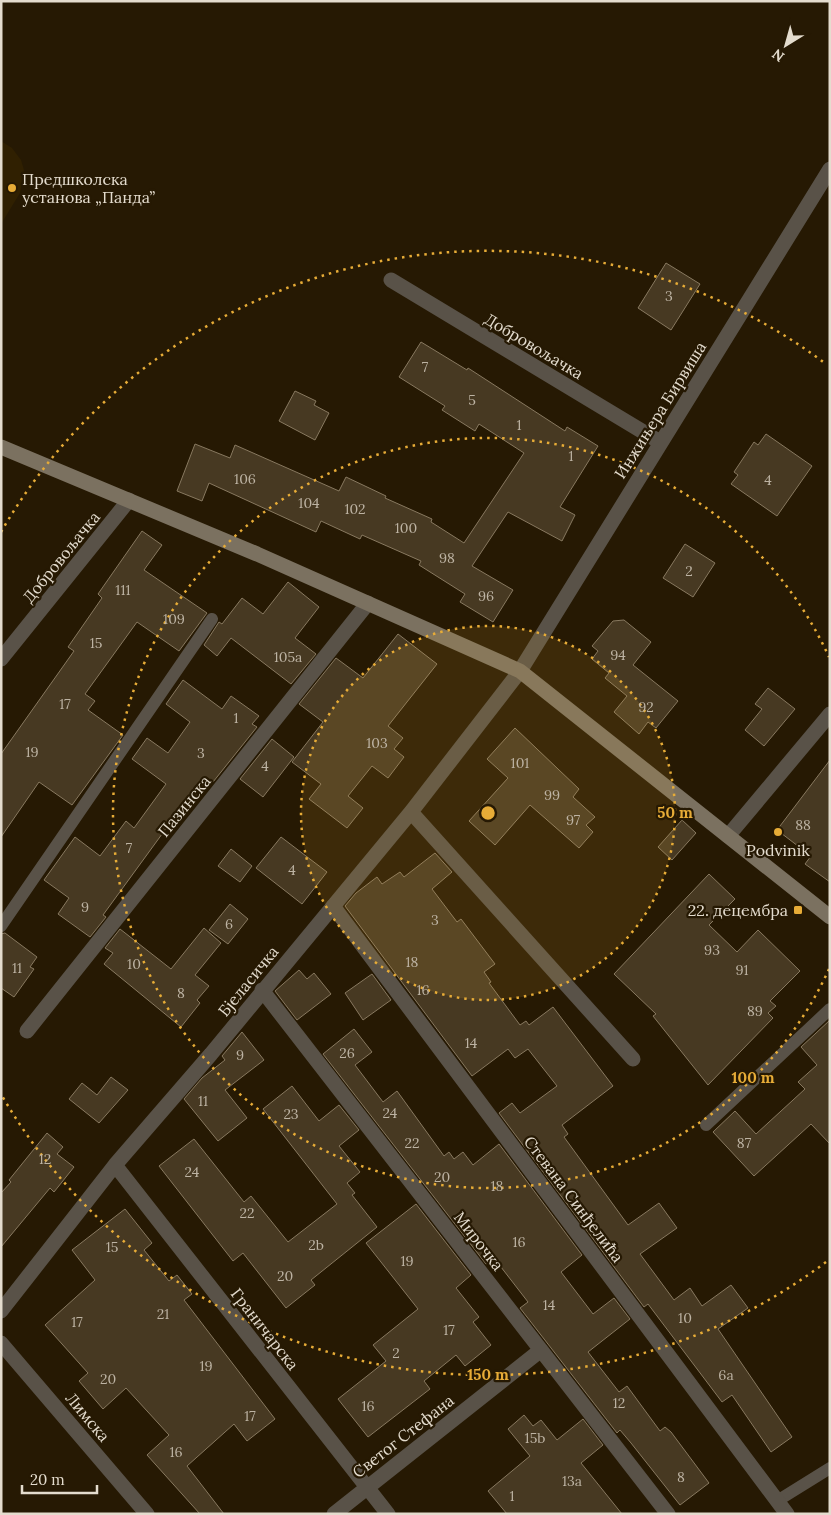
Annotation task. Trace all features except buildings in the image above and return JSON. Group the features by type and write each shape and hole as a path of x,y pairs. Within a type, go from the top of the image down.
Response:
{"street":[{"name":"Инжињера Бирвиша","path":"520,671 830,169"},
{"name":"Добровољачка","path":"391,280 660,442"},
{"path":"1,447 129,500 520,671 830,917"},
{"name":"Добровољачка","path":"1,659 129,500"},
{"name":"Пазинска","path":"27,1031 368,604"},
{"name":"Бјеласичка","path":"1,1311 115,1165 211,1054 411,812 520,671"},
{"path":"728,836 830,714"},
{"path":"411,812 632,1059"},
{"name":"Стевана Синђелића","path":"333,906 787,1514"},
{"name":"Мирочка","path":"262,990 668,1514"},
{"name":"Граничарска","path":"115,1165 388,1514"},
{"name":"Лимска","path":"1,1343 147,1514"},
{"name":"Светог Стефана","path":"334,1514 541,1350"}],"lane":[{"path":"1,926 212,619"},
{"path":"706,1125 830,1009"},
{"path":"777,1501 830,1468"}],"shaded area":[{"name":"Предшколска установа „Панда”","path":"1,141 12,148 21,160 24,170 20,193 1,224"}],"place":[{"name":"Предшколска установа „Панда”","path":"12,188"},
{"name":"Podvinik","path":"778,832"},
{"name":"22. децембра","path":"798,910"}]}
